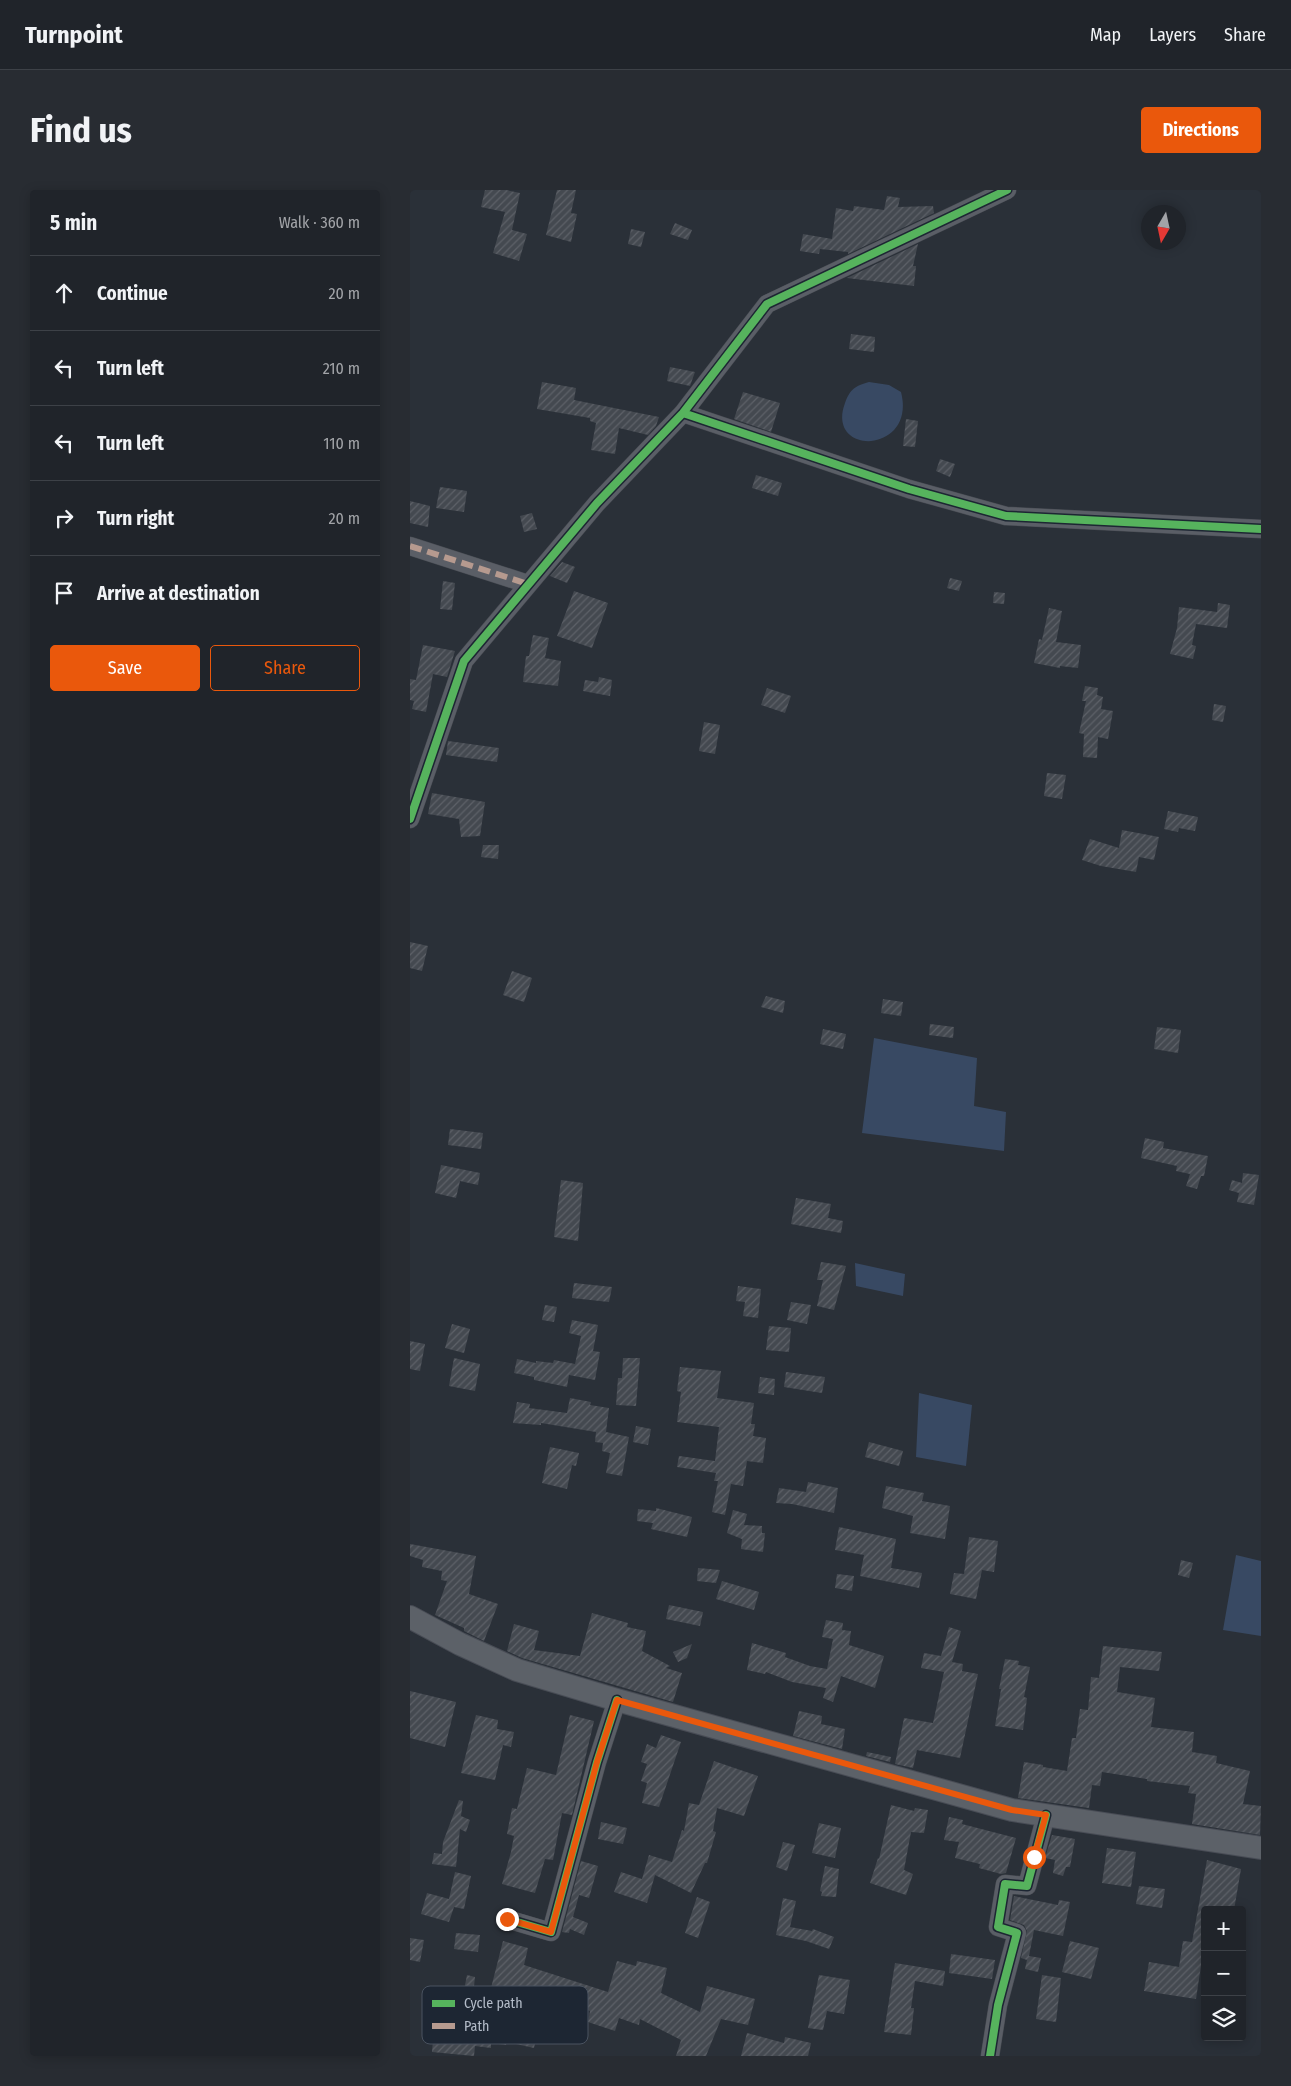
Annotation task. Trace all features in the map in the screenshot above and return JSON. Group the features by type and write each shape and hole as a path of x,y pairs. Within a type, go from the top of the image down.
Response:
{"main road":[{"path":"410,1617 460,1644 517,1670 617,1700 1012,1810 1261,1848"}],"street":[{"path":"410,819 464,661 597,504 683,413 766,304 1007,190"},
{"path":"683,413 909,489 1006,516 1261,529"},
{"path":"410,546 528,584"},
{"path":"507,1919 551,1932 597,1762 617,1700"},
{"path":"990,2056 998,2005 1017,1934 998,1927 1005,1884 1027,1886 1046,1815"}],"water":[{"path":"869,382 889,385 901,392 902,412 896,427 885,437 872,441 858,440 848,433 842,421 845,403 851,391"},
{"path":"874,1038 977,1058 974,1106 1006,1112 1004,1151 862,1133"},
{"path":"855,1263 905,1274 903,1296 856,1286"},
{"path":"919,1393 972,1405 966,1466 916,1457"},
{"path":"1236,1555 1261,1561 1261,1636 1223,1630"}],"building":[{"path":"485,190 506,190 520,193 512,230 527,234 519,261 493,253 505,212 481,207"},
{"path":"557,190 576,190 571,213 577,214 571,242 546,235"},
{"path":"887,196 900,198 898,207 933,206 934,213 848,254 848,252 820,249 819,254 800,251 803,234 832,239 836,208 853,211 854,206 884,210"},
{"path":"675,223 692,230 688,240 670,234"},
{"path":"631,229 645,232 641,247 628,244"},
{"path":"918,244 913,266 916,266 914,286 847,278"},
{"path":"851,334 875,337 874,352 849,349"},
{"path":"670,367 695,372 690,386 667,381"},
{"path":"542,382 576,388 574,400 659,417 656,426 648,435 619,428 615,454 591,450 596,423 590,421 590,418 537,409"},
{"path":"743,392 780,403 771,432 734,419"},
{"path":"906,419 918,421 915,447 903,446"},
{"path":"940,459 955,464 950,477 936,471"},
{"path":"756,475 782,483 778,496 752,488"},
{"path":"440,487 467,491 464,512 436,508"},
{"path":"410,501 430,506 428,527 410,523"},
{"path":"532,513 537,529 524,532 520,516"},
{"path":"562,562 575,567 567,583 550,576"},
{"path":"950,578 962,581 959,591 947,588"},
{"path":"443,581 455,583 452,610 440,609"},
{"path":"574,591 608,603 592,648 557,636"},
{"path":"994,592 1005,593 1004,604 993,603"},
{"path":"1218,603 1230,605 1227,628 1196,624 1192,645 1196,646 1193,659 1170,654 1177,628 1179,607 1217,612"},
{"path":"1049,608 1062,611 1056,642 1081,645 1078,668 1060,666 1060,668 1034,663 1039,639 1042,640"},
{"path":"533,635 549,638 545,658 561,661 558,686 523,682 526,656 529,656"},
{"path":"423,645 455,651 447,677 433,674 426,712 412,709 414,701 410,700 410,679 416,680"},
{"path":"599,677 612,680 610,696 583,691 585,680 598,682"},
{"path":"1085,686 1098,688 1097,695 1103,697 1101,709 1113,711 1108,739 1098,737 1097,758 1083,757 1084,734 1079,733 1086,701 1082,701"},
{"path":"767,688 791,696 785,713 761,705"},
{"path":"1214,704 1226,706 1223,722 1212,720"},
{"path":"704,722 720,725 715,754 699,751"},
{"path":"448,741 499,748 497,762 446,755"},
{"path":"1047,773 1066,775 1062,799 1044,796"},
{"path":"432,793 485,802 480,836 461,837 459,819 428,814"},
{"path":"1168,811 1198,817 1195,831 1179,828 1178,832 1164,829"},
{"path":"1122,830 1159,837 1154,860 1139,857 1136,872 1101,866 1082,860 1090,839 1119,848"},
{"path":"483,845 499,845 498,859 481,857"},
{"path":"410,942 428,946 422,971 410,968"},
{"path":"512,971 532,978 524,1002 503,995"},
{"path":"766,996 785,1001 783,1013 761,1007"},
{"path":"883,999 903,1002 901,1016 881,1013"},
{"path":"930,1024 954,1027 953,1038 929,1035"},
{"path":"1157,1027 1181,1030 1178,1053 1154,1049"},
{"path":"823,1029 846,1034 843,1049 820,1044"},
{"path":"450,1129 483,1133 481,1149 448,1145"},
{"path":"1145,1138 1164,1142 1163,1148 1208,1156 1204,1176 1201,1176 1197,1189 1186,1186 1190,1174 1176,1171 1177,1166 1141,1158"},
{"path":"441,1165 480,1173 478,1185 460,1181 456,1198 435,1193"},
{"path":"1243,1173 1259,1175 1254,1205 1237,1202 1239,1193 1229,1190 1232,1180 1242,1183"},
{"path":"561,1180 583,1183 578,1241 554,1237"},
{"path":"796,1198 831,1204 828,1218 843,1221 841,1233 791,1224"},
{"path":"821,1262 846,1266 834,1310 817,1306 823,1280 817,1280"},
{"path":"574,1283 612,1287 609,1302 572,1298"},
{"path":"738,1286 761,1289 758,1318 743,1316 745,1302 736,1301"},
{"path":"791,1302 811,1305 807,1324 787,1320"},
{"path":"545,1305 557,1307 554,1322 542,1320"},
{"path":"572,1320 598,1325 593,1351 600,1352 595,1380 569,1375 567,1387 534,1380 534,1377 514,1373 517,1359 536,1363 536,1361 553,1363 554,1360 575,1364 581,1336 569,1333"},
{"path":"452,1324 470,1329 464,1353 445,1348"},
{"path":"769,1326 791,1328 789,1352 766,1350"},
{"path":"410,1341 425,1344 420,1371 410,1369"},
{"path":"454,1358 480,1364 475,1391 449,1386"},
{"path":"623,1358 640,1358 636,1406 616,1405 618,1378 622,1378"},
{"path":"680,1367 721,1371 717,1398 754,1403 751,1424 755,1424 753,1436 766,1438 763,1463 747,1461 743,1486 731,1484 725,1515 712,1512 718,1481 714,1481 716,1473 677,1467 679,1456 715,1461 719,1427 677,1422 681,1392 677,1391"},
{"path":"786,1372 825,1377 822,1393 784,1387"},
{"path":"760,1377 775,1379 774,1395 758,1393"},
{"path":"570,1398 591,1402 590,1405 609,1408 606,1432 629,1437 622,1476 606,1473 610,1453 602,1451 603,1443 595,1442 596,1432 541,1423 541,1425 513,1423 517,1402 530,1404 529,1408 567,1413"},
{"path":"636,1426 651,1429 648,1445 633,1442"},
{"path":"869,1442 903,1451 899,1466 865,1457"},
{"path":"550,1447 579,1453 576,1466 572,1465 567,1489 542,1483"},
{"path":"808,1482 838,1488 834,1513 792,1504 776,1503 779,1488 806,1492"},
{"path":"886,1486 924,1493 922,1501 950,1506 945,1539 910,1533 913,1516 882,1508"},
{"path":"656,1508 692,1517 687,1537 651,1529 653,1523 637,1521 638,1509 656,1511"},
{"path":"733,1510 747,1514 744,1525 762,1526 762,1533 765,1533 763,1552 741,1549 742,1539 727,1533"},
{"path":"839,1527 896,1539 891,1568 922,1573 919,1588 860,1576 864,1555 835,1550"},
{"path":"969,1537 998,1541 994,1572 982,1570 976,1599 950,1594 954,1573 964,1574"},
{"path":"410,1544 476,1556 469,1594 498,1604 484,1641 464,1631 464,1628 435,1615 447,1581 441,1580 442,1571 422,1567 423,1560 410,1556"},
{"path":"1181,1560 1193,1563 1189,1578 1178,1575"},
{"path":"698,1568 720,1570 716,1583 697,1581"},
{"path":"837,1574 854,1576 852,1591 835,1588"},
{"path":"722,1581 759,1592 754,1610 716,1599"},
{"path":"669,1605 703,1612 700,1626 666,1619"},
{"path":"592,1613 628,1623 627,1627 646,1631 642,1651 670,1666 666,1668 682,1673 673,1702 522,1658 507,1651 514,1624 539,1631 534,1650 580,1656"},
{"path":"826,1620 843,1623 842,1630 851,1631 849,1645 884,1656 875,1688 841,1676 833,1702 823,1698 826,1688 792,1682 766,1672 765,1674 747,1670 752,1643 786,1653 785,1657 810,1666 827,1669 833,1639 822,1637"},
{"path":"949,1627 961,1631 952,1662 963,1664 962,1671 978,1674 960,1758 917,1750 913,1768 895,1764 904,1718 933,1723 944,1672 921,1668 924,1653 941,1656"},
{"path":"692,1644 687,1658 678,1662 673,1652"},
{"path":"1103,1646 1162,1652 1159,1671 1120,1667 1117,1692 1155,1698 1151,1727 1194,1732 1192,1752 1217,1756 1216,1763 1250,1771 1243,1804 1261,1806 1260,1835 1192,1824 1196,1794 1188,1793 1190,1786 1147,1781 1147,1779 1102,1772 1100,1786 1092,1785 1089,1808 1018,1798 1024,1762 1067,1771 1072,1738 1076,1738 1080,1709 1088,1710 1091,1677 1099,1678"},
{"path":"1005,1659 1019,1661 1018,1665 1030,1667 1024,1697 1027,1698 1023,1730 995,1726 1001,1689 999,1689"},
{"path":"410,1691 456,1702 445,1747 410,1738"},
{"path":"799,1711 822,1716 821,1724 845,1729 842,1749 793,1736"},
{"path":"476,1715 498,1720 497,1729 514,1732 511,1747 503,1745 495,1780 461,1773"},
{"path":"570,1715 594,1721 572,1815 562,1813 553,1860 545,1859 535,1893 502,1884 514,1836 507,1834 512,1808 517,1809 527,1768 556,1775"},
{"path":"661,1735 681,1742 659,1807 642,1803 647,1783 641,1781 647,1764 641,1762 647,1744 656,1748"},
{"path":"867,1752 891,1757 890,1762 866,1756"},
{"path":"714,1761 758,1776 744,1816 717,1808 713,1831 716,1832 707,1863 705,1863 691,1893 655,1875 647,1903 614,1892 621,1872 642,1879 649,1855 672,1862 682,1830 684,1831 689,1803 699,1805"},
{"path":"459,1800 463,1801 461,1816 470,1820 466,1832 460,1829 456,1867 432,1864 434,1853 442,1854 443,1842"},
{"path":"891,1805 914,1811 915,1808 928,1810 924,1833 911,1832 904,1870 913,1874 906,1895 870,1883 879,1859"},
{"path":"949,1817 963,1820 962,1824 1016,1838 1006,1873 1001,1874 979,1868 980,1864 955,1858 959,1842 944,1840"},
{"path":"601,1822 627,1828 623,1844 598,1839"},
{"path":"819,1823 841,1828 835,1858 812,1853"},
{"path":"1052,1835 1075,1839 1070,1867 1066,1867 1063,1876 1053,1873 1055,1860 1045,1858"},
{"path":"783,1842 795,1845 787,1871 776,1867"},
{"path":"1107,1848 1136,1852 1131,1887 1102,1883"},
{"path":"1207,1860 1241,1869 1235,1906 1201,1906 1201,1966 1196,1999 1144,1991 1149,1962 1179,1967 1183,1941 1192,1942"},
{"path":"581,1861 598,1866 589,1898 579,1895 573,1917 588,1923 584,1935 570,1929 569,1933 562,1932"},
{"path":"825,1866 839,1869 836,1897 821,1896 822,1892 820,1891"},
{"path":"455,1872 471,1876 464,1909 454,1907 449,1922 421,1914 427,1893 449,1899"},
{"path":"1139,1886 1165,1889 1162,1908 1136,1904"},
{"path":"1014,1896 1058,1905 1059,1900 1070,1902 1063,1936 1034,1930 1029,1956 1041,1958 1038,1972 1025,1969 1027,1960 1021,1958 1027,1931 1024,1925 1010,1920"},
{"path":"697,1897 710,1902 698,1938 685,1933"},
{"path":"783,1898 796,1901 790,1927 812,1931 813,1929 834,1937 829,1949 806,1941 776,1935"},
{"path":"456,1933 480,1935 478,1952 454,1949"},
{"path":"410,1938 424,1940 420,1962 410,1960"},
{"path":"503,1941 528,1948 524,1965 608,1992 617,1961 636,1966 637,1961 667,1968 661,1993 700,2012 707,1986 755,1999 748,2025 721,2019 706,2056 676,2056 681,2040 640,2019 639,2025 619,2018 615,2031 588,2022 590,2011 588,2010 588,1986 492,1986"},
{"path":"1070,1941 1099,1948 1091,1979 1062,1972"},
{"path":"951,1954 995,1960 992,1979 949,1973"},
{"path":"895,1963 945,1971 943,1986 915,1981 911,2008 914,2008 911,2035 884,2032"},
{"path":"467,1975 475,1977 474,1986 465,1986"},
{"path":"819,1975 850,1980 844,2014 827,2011 823,2030 808,2028"},
{"path":"1042,1975 1061,1978 1056,2022 1036,2019"},
{"path":"747,2033 784,2043 785,2037 811,2043 808,2056 741,2056"},
{"path":"433,2044 491,2044 491,2048 475,2046 474,2056 432,2052"},
{"path":"516,2044 535,2044 534,2048"}],"marked path":[{"path":"410,546 528,584"}],"cycle path":[{"path":"410,819 464,661 597,503 683,413 767,304 1007,190"},
{"path":"683,413 909,489 1006,516 1261,529"},
{"path":"507,1919 551,1932 597,1762 617,1700"},
{"path":"990,2056 998,2005 1017,1933 998,1927 1005,1884 1027,1886 1046,1815"}],"route":[{"path":"507,1919 551,1932 597,1762 617,1700 1012,1810 1046,1815 1034,1857"}]}
